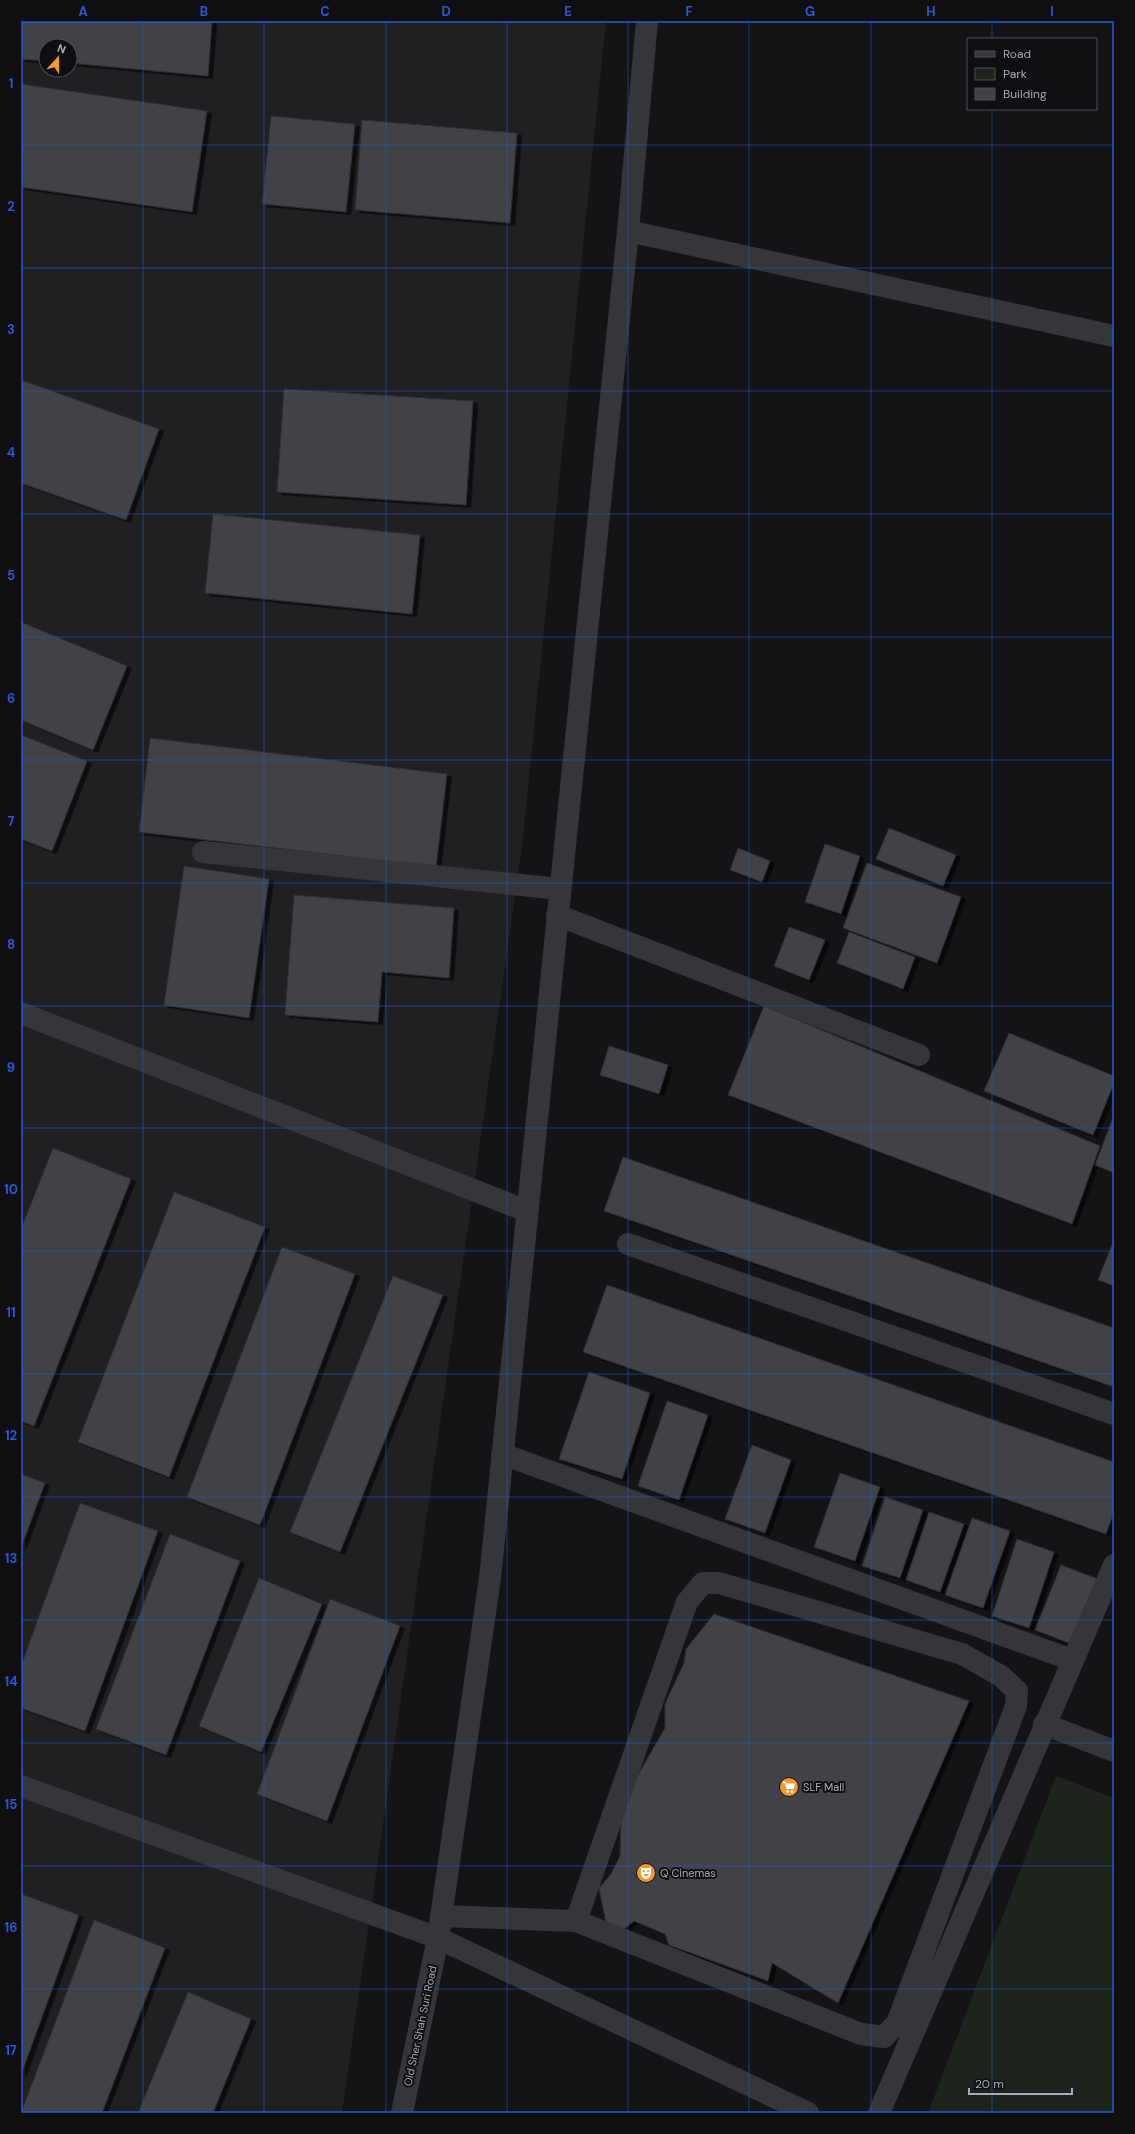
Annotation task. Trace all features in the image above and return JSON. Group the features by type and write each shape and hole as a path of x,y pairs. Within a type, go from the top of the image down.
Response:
{"street":[{"name":"Old Sher Shah Suri Road","path":"402,2113 438,1938 490,1578 628,231 647,21"},
{"path":"628,231 1114,336"},
{"path":"203,852 560,889"},
{"path":"557,915 919,1055"},
{"path":"21,1013 527,1211"},
{"path":"628,1244 1114,1414"},
{"path":"502,1454 1072,1660"},
{"path":"879,2113 1044,1724 1114,1565"},
{"path":"441,1916 576,1921 861,2034 884,2038 897,2023 1016,1706 1017,1691 1001,1676 962,1654 719,1583 703,1583 687,1602 576,1921"},
{"path":"1044,1724 1114,1751"},
{"path":"21,1786 438,1938 808,2113"}],"shaded area":[{"path":"21,21 606,21 522,847 342,2113 21,2113"}],"green space":[{"path":"1056,1776 1114,1798 1114,2113 928,2113"}],"building":[{"path":"21,21 212,21 208,76 78,64 78,38 38,38 38,60 21,59"},
{"path":"21,84 207,111 192,212 21,187"},
{"path":"271,116 355,124 346,212 262,204"},
{"path":"362,120 517,133 510,223 355,210"},
{"path":"21,380 159,429 126,520 21,483"},
{"path":"284,389 473,401 466,505 277,492"},
{"path":"213,514 420,535 412,614 205,593"},
{"path":"21,622 127,666 93,750 21,720"},
{"path":"21,735 87,761 52,851 21,839"},
{"path":"150,738 447,774 436,867 139,832"},
{"path":"889,828 956,855 943,886 876,859"},
{"path":"825,844 860,856 841,914 805,902"},
{"path":"738,848 770,861 762,882 730,870"},
{"path":"867,863 961,897 937,963 843,928"},
{"path":"184,866 269,879 249,1018 164,1005"},
{"path":"294,895 454,908 449,978 382,972 378,1022 285,1015"},
{"path":"789,927 825,940 809,980 774,966"},
{"path":"849,932 915,957 903,989 837,963"},
{"path":"764,1006 1100,1146 1072,1224 728,1095"},
{"path":"1009,1033 1114,1076 1114,1083 1093,1135 984,1091"},
{"path":"609,1046 668,1065 659,1094 600,1075"},
{"path":"1114,1115 1114,1173 1095,1165"},
{"path":"53,1148 131,1179 34,1426 21,1421 21,1229"},
{"path":"623,1157 1114,1328 1114,1387 604,1211"},
{"path":"174,1192 265,1227 169,1477 78,1442"},
{"path":"1114,1240 1114,1286 1098,1280"},
{"path":"282,1247 355,1274 260,1525 187,1497"},
{"path":"393,1276 443,1295 340,1552 290,1532"},
{"path":"607,1285 1114,1462 1114,1512 1106,1534 583,1352"},
{"path":"589,1372 650,1393 622,1479 559,1459"},
{"path":"667,1401 708,1415 679,1500 638,1486"},
{"path":"752,1445 791,1460 765,1533 725,1519"},
{"path":"840,1473 880,1487 855,1561 814,1547"},
{"path":"21,1474 45,1483 21,1548"},
{"path":"885,1497 923,1510 900,1578 862,1566"},
{"path":"80,1503 158,1531 85,1731 21,1708 21,1666"},
{"path":"929,1512 964,1524 940,1592 906,1580"},
{"path":"972,1518 1010,1531 983,1608 945,1595"},
{"path":"170,1534 240,1561 166,1755 96,1729"},
{"path":"1017,1539 1054,1552 1029,1628 992,1616"},
{"path":"1061,1565 1103,1581 1074,1645 1035,1630"},
{"path":"259,1578 322,1604 261,1752 199,1726"},
{"path":"330,1599 400,1626 327,1821 257,1794"},
{"path":"714,1614 969,1701 838,2003 772,1963 768,1981 669,1945 665,1934 634,1921 623,1930 606,1923 599,1888 611,1874 620,1856 621,1822 631,1787 665,1728 665,1704 684,1663 686,1649"},
{"path":"21,1894 79,1915 21,2075"},
{"path":"94,1920 165,1948 102,2113 21,2113"},
{"path":"188,1992 251,2019 213,2113 138,2113"}],"place":[{"name":"SLF Mall","path":"789,1787"},
{"name":"Q Cinemas","path":"646,1873"}]}
